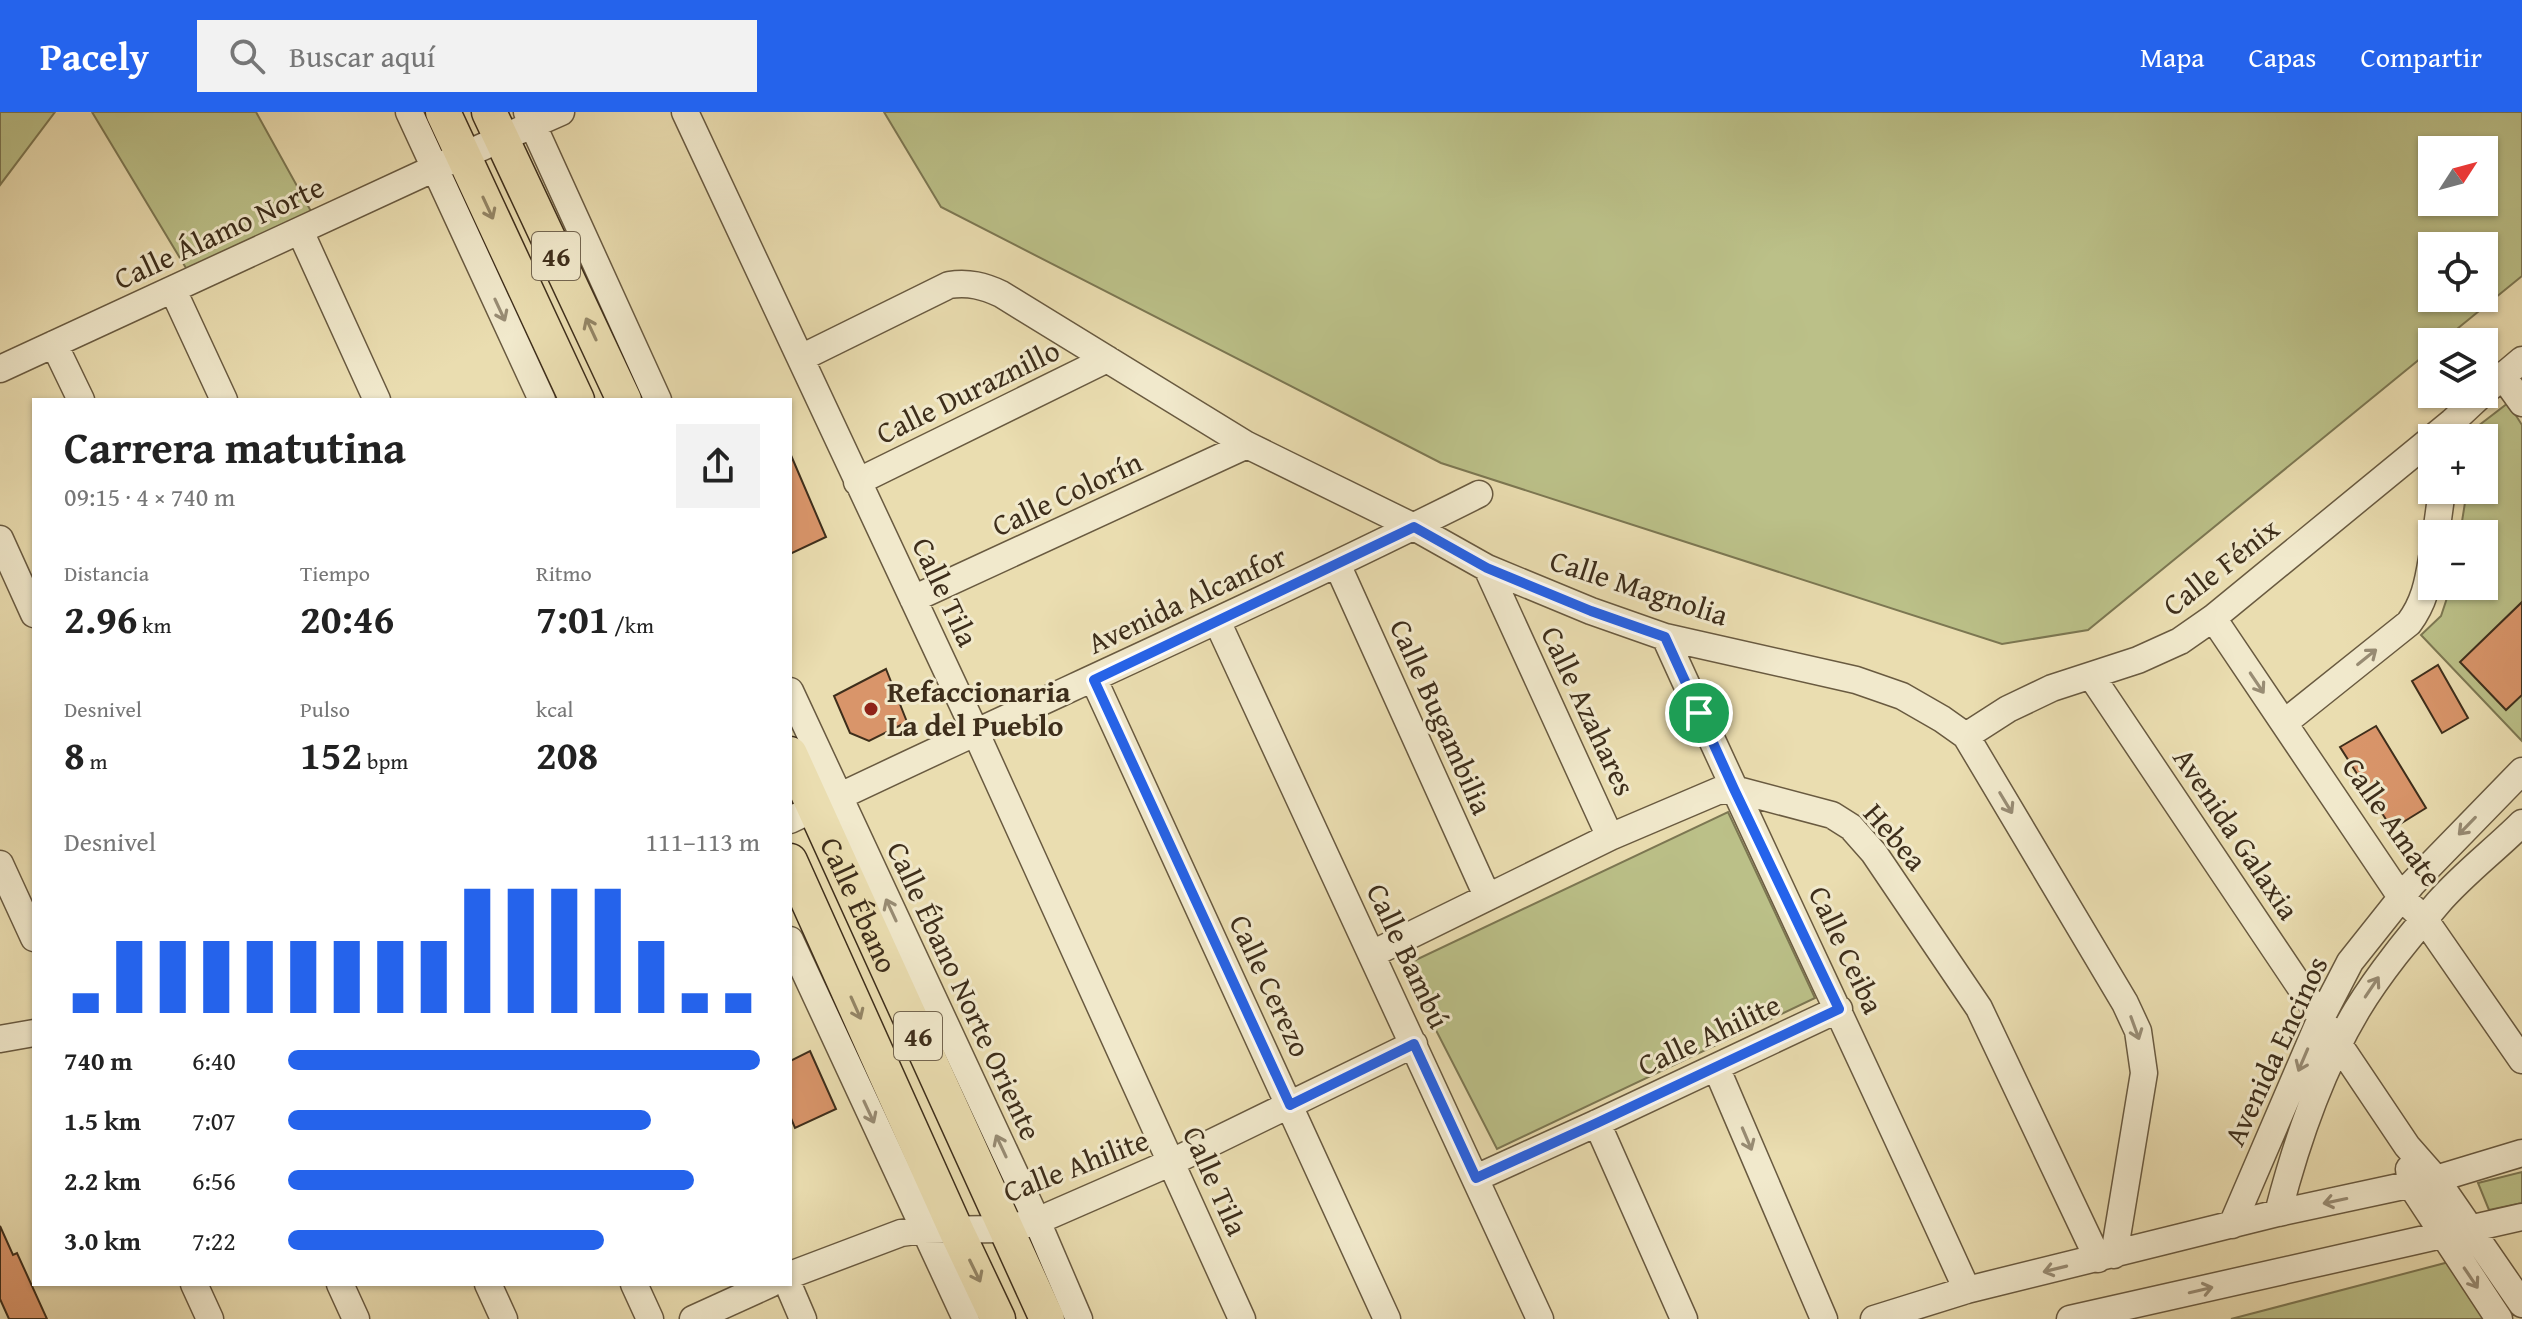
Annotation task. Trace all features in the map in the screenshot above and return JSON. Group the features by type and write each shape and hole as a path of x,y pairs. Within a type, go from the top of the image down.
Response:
{"main road":[{"name":"46","path":"443,112 450,162 576,398"},
{"name":"46","path":"495,125 623,398"},
{"name":"Calle Ébano","path":"792,758 1021,1225 1047,1319"},
{"name":"Calle Ébano","path":"792,866 939,1230 998,1319"}],"street":[{"path":"409,112 450,162 541,398"},
{"name":"Calle Álamo Norte","path":"0,369 450,162 495,125 561,112"},
{"name":"Calle Tila","path":"685,112 975,731 1242,1319"},
{"path":"530,118 657,398"},
{"path":"300,231 376,398"},
{"name":"Calle Magnolia","path":"801,358 949,285 966,283 1001,294 1247,445 1414,527 1487,568 1591,611 1665,637 1856,680 1902,696 1942,719 1966,736 2125,1003 2138,1031 2144,1073 2106,1257"},
{"path":"173,290 223,398"},
{"path":"54,344 80,398"},
{"name":"Calle Duraznillo","path":"857,482 1107,359"},
{"path":"2498,381 2522,403"},
{"name":"Calle Fénix","path":"2457,424 2471,408"},
{"name":"Calle Colorín","path":"913,599 1247,445"},
{"name":"Calle Fénix","path":"1966,736 2008,709 2052,688 2092,677 2180,641 2418,456"},
{"name":"Avenida Alcanfor","path":"814,808 975,731 1094,680 1479,494"},
{"path":"0,539 32,610"},
{"name":"Calle Bugambilia","path":"1337,564 1487,896"},
{"name":"Calle Azahares","path":"1487,568 1610,837"},
{"path":"2284,723 2409,623 2423,600"},
{"name":"Calle Amate","path":"2213,618 2401,897 2425,920 2522,1060"},
{"name":"Calle Bambú","path":"1217,621 1540,1319"},
{"name":"Calle Ceiba","path":"1665,637 1967,1290"},
{"name":"Avenida Galaxia","path":"2092,677 2407,1146 2424,1182 2443,1236 2499,1319"},
{"name":"Calle Cerezo","path":"1094,680 1387,1319"},
{"path":"792,701 814,808"},
{"name":"Avenida Encinos","path":"2232,1225 2321,1018 2350,962 2401,897 2522,771"},
{"path":"1372,954 1610,837 1718,791 1734,789"},
{"name":"Hebea","path":"1734,789 1832,815 1851,827 1874,853 1979,1008 2106,1257"},
{"name":"Avenida Encinos","path":"2278,1213 2314,1098 2357,1010 2381,974 2440,900 2519,833"},
{"path":"0,864 32,934"},
{"path":"792,944 939,1230 966,1319"},
{"name":"Calle Ahilite","path":"1476,1178 1839,1009"},
{"path":"0,1039 32,1033"},
{"name":"Calle Ahilite","path":"792,1274 884,1238 939,1230 1021,1225 1172,1162 1414,1044"},
{"path":"1716,1067 1824,1319"},
{"path":"1597,1123 1684,1319"},
{"path":"1874,1319 1914,1313 1967,1290 2278,1213 2424,1182 2522,1153"},
{"name":"Avenida Galaxia","path":"2424,1182 2470,1230 2522,1304"},
{"path":"2070,1319 2522,1217"},
{"path":"1021,1225 1079,1319"},
{"path":"195,1286 210,1319"},
{"path":"341,1286 356,1319"},
{"path":"489,1286 504,1319"},
{"path":"635,1286 650,1319"},
{"path":"693,1319 766,1286"},
{"path":"789,1286 803,1319"}],"green space":[{"path":"0,112 55,112 0,185"},
{"path":"92,112 256,112 312,213 189,273"},
{"path":"884,112 2522,112 2522,276 2498,296 2498,232 2418,232 2418,312 2478,312 2458,328 2418,328 2418,360 2088,630 2002,644 1441,463 941,207"},
{"path":"2508,403 2522,425 2522,741 2421,635 2441,616 2446,600 2498,600 2498,520 2462,520 2465,504 2498,504 2498,424 2481,424"},
{"path":"1728,812 1815,998 1497,1149 1403,966"},
{"path":"2522,1172 2522,1203 2489,1210 2478,1183"},
{"path":"2449,1262 2487,1319 2231,1319"}],"building":[{"path":"792,458 826,537 792,553"},
{"path":"2522,602 2522,695 2506,710 2460,662"},
{"path":"2438,665 2468,718 2442,733 2412,681"},
{"name":"Refaccionaria La del Pueblo","path":"886,669 907,722 869,741 850,733 834,696"},
{"path":"2376,726 2426,808 2392,829 2340,747"},
{"path":"810,1051 836,1109 795,1128 792,1121 792,1060"},
{"path":"0,1226 13,1255 17,1253 47,1319 9,1319 0,1299"}],"place":[{"name":"Refaccionaria La del Pueblo","path":"871,709"}],"route":[{"path":"1414,527 1487,568 1591,611 1665,637 1699,713 1839,1009 1476,1178 1414,1044 1290,1105 1094,680 1414,527"}]}
